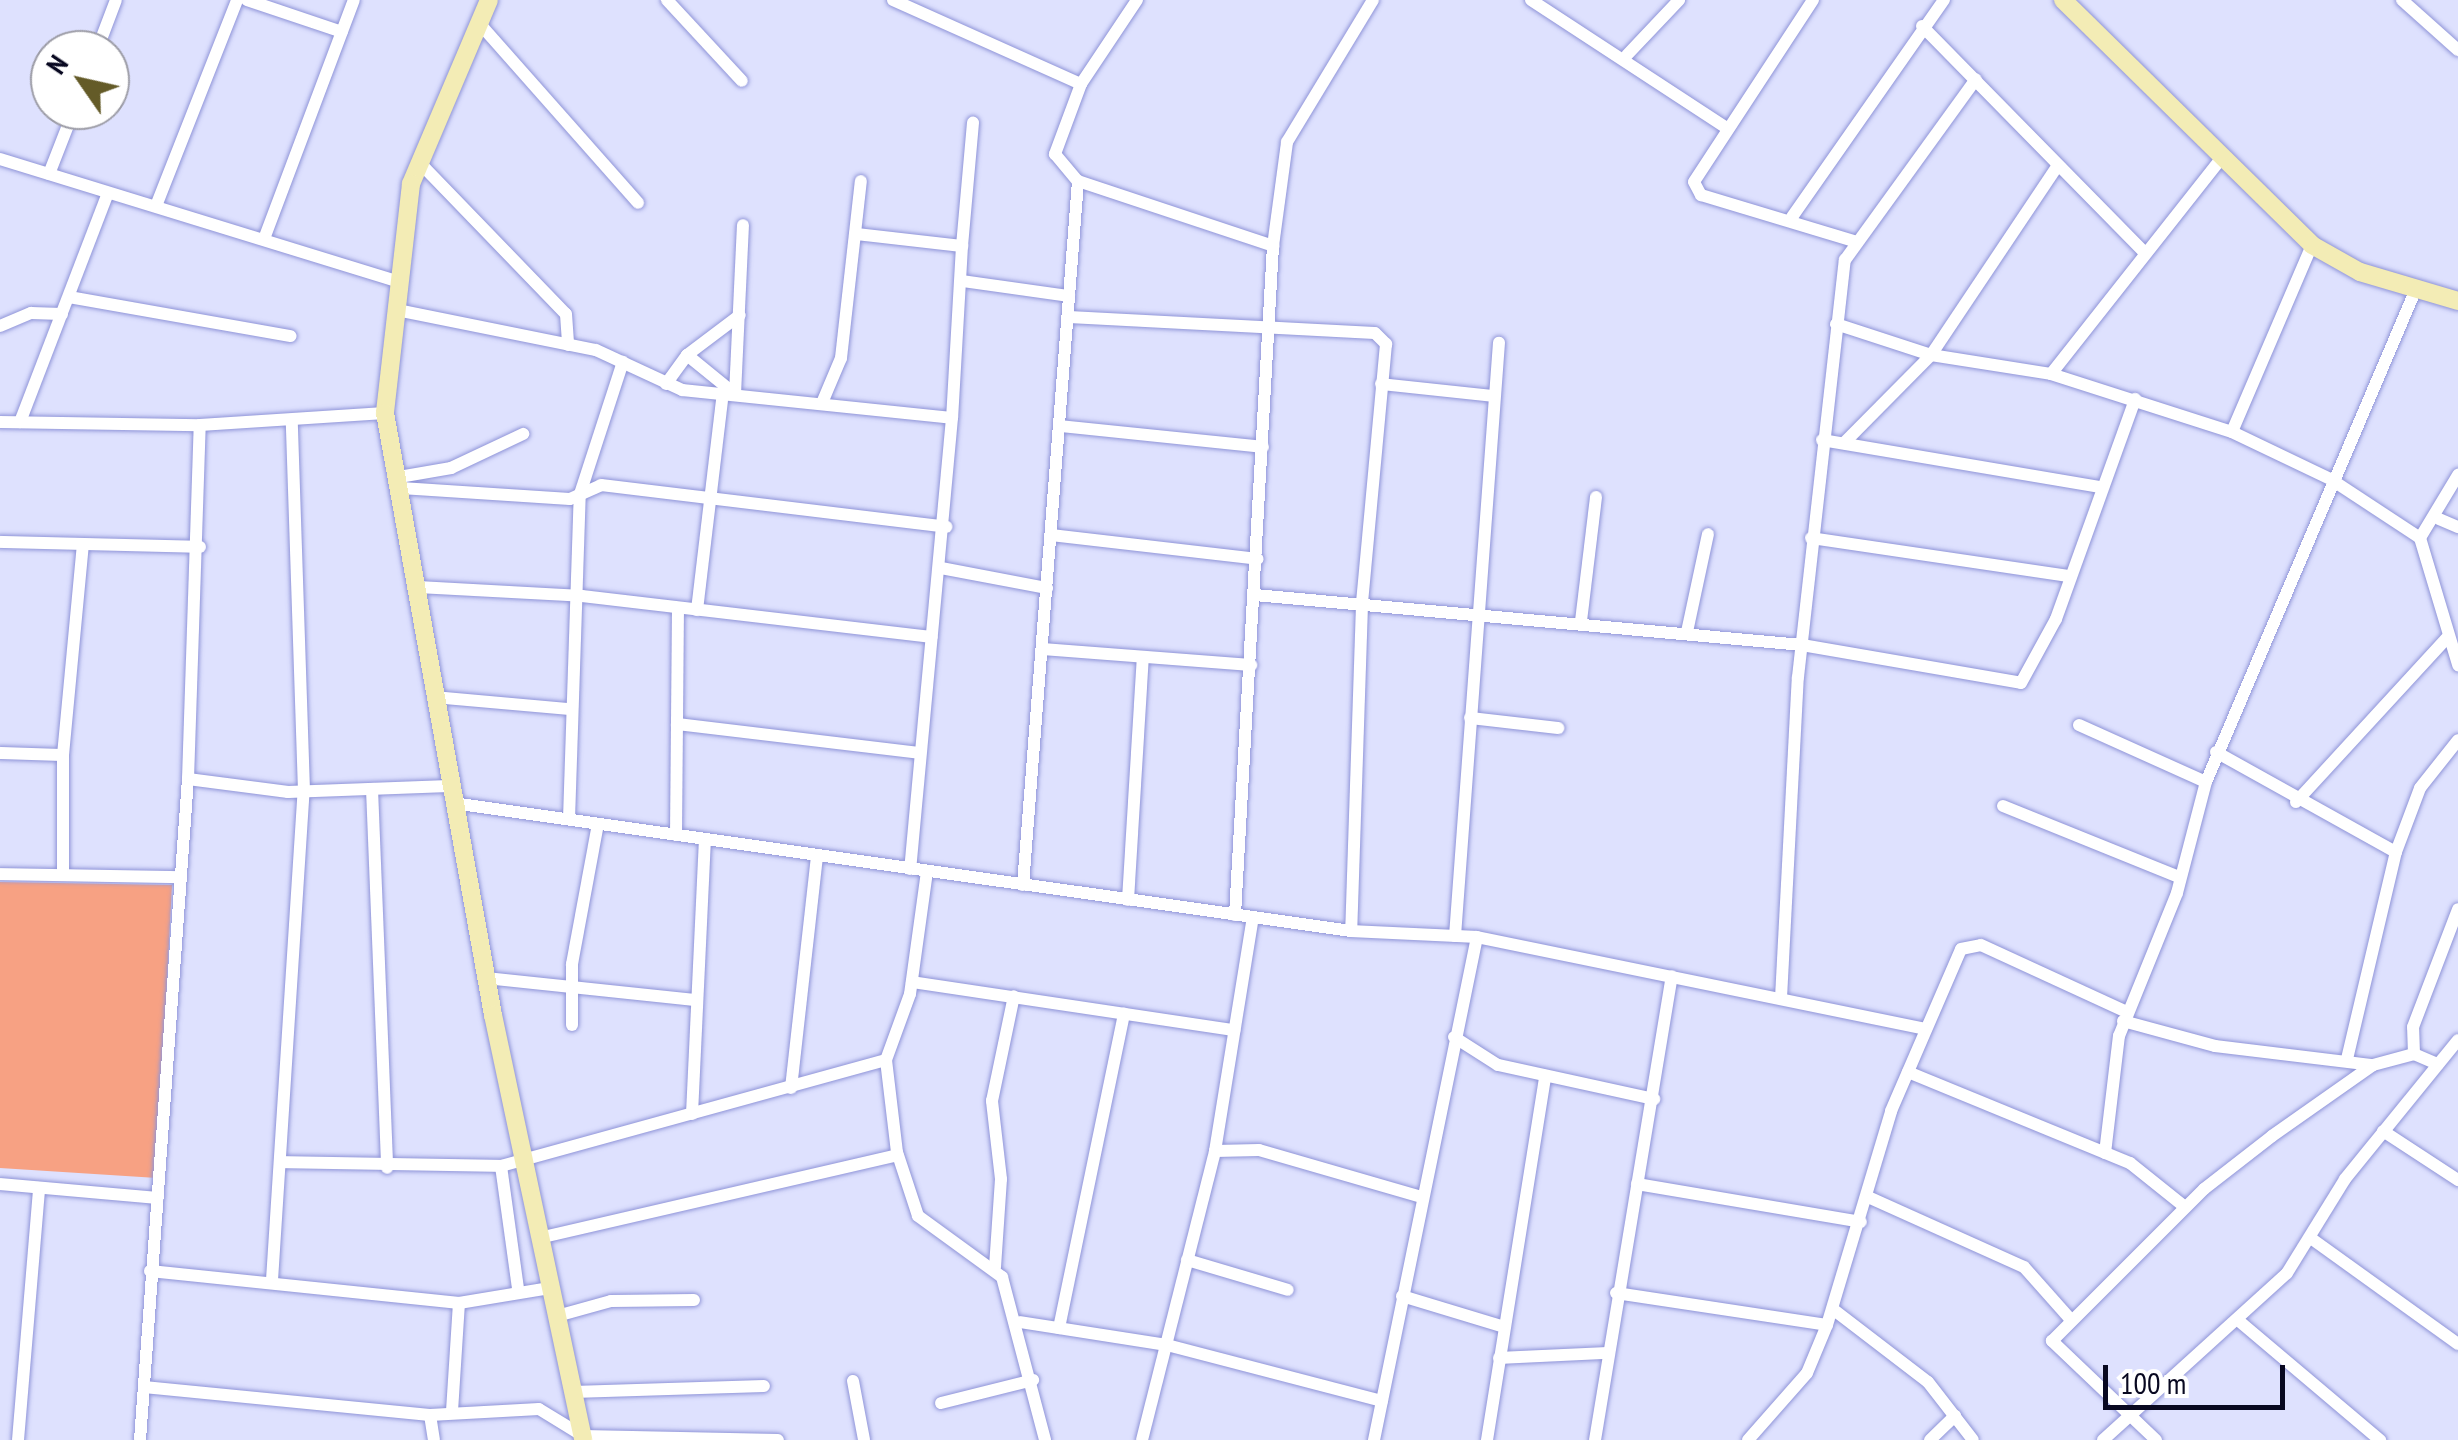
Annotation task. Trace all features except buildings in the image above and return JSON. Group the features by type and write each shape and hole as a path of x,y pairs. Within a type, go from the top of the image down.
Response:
{"street":[{"path":"105,30 116,0"},
{"path":"156,206 237,0"},
{"path":"248,0 342,32"},
{"path":"264,239 354,0"},
{"path":"489,0 420,162 399,282 385,413 486,978 583,1438"},
{"path":"667,0 742,81"},
{"path":"893,0 1080,84"},
{"path":"1023,884 1078,181 1053,140 1080,84 1137,0"},
{"path":"1235,915 1273,246 1288,142 1373,0"},
{"path":"1530,0 1627,55 1725,127"},
{"path":"1627,55 1680,0"},
{"path":"1812,0 1725,127 1694,182 1701,196 1792,218 1857,242"},
{"path":"1792,218 1922,26 1944,0"},
{"path":"2063,0 2220,160 2312,245 2416,290 2458,301"},
{"path":"2402,0 2458,50"},
{"path":"479,24 638,203"},
{"path":"1922,26 2144,251"},
{"path":"1782,998 1811,538 1845,260 1976,78"},
{"path":"910,868 919,753 946,527 973,122"},
{"path":"50,174 66,130"},
{"path":"0,159 399,282"},
{"path":"2050,374 2220,160"},
{"path":"420,162 566,314 568,345"},
{"path":"1844,442 1932,355 2058,167"},
{"path":"822,403 841,358 861,181"},
{"path":"1078,181 1273,246"},
{"path":"20,422 107,195"},
{"path":"697,610 710,498 740,315 743,224"},
{"path":"856,234 962,246"},
{"path":"2232,432 2312,245"},
{"path":"962,281 1069,296"},
{"path":"2105,1153 2125,1017 2179,876 2216,752 2416,290"},
{"path":"69,297 291,336"},
{"path":"397,310 568,345 623,362 666,384 952,418"},
{"path":"0,326 31,313 62,314"},
{"path":"666,384 686,355 740,315"},
{"path":"1069,317 1270,332 1380,335 1381,384 1362,605 1351,931"},
{"path":"1836,324 1932,355 2050,374 2135,399 2232,432 2332,480 2420,538 2458,665"},
{"path":"1454,936 1474,610 1498,343"},
{"path":"686,355 729,393"},
{"path":"569,819 571,595 580,494 623,362"},
{"path":"1381,384 1493,396"},
{"path":"1255,596 1474,610 1687,632 1802,645 2028,682 2135,399"},
{"path":"0,422 200,425 385,413"},
{"path":"272,1280 304,791 292,420"},
{"path":"140,1440 188,779 200,547 200,425"},
{"path":"1060,426 1264,447"},
{"path":"400,482 451,468 523,434"},
{"path":"1822,440 2099,487"},
{"path":"2420,538 2439,519 2458,474"},
{"path":"400,482 580,494 600,485 946,527"},
{"path":"1580,621 1596,497"},
{"path":"2439,519 2458,528"},
{"path":"1052,534 1258,559"},
{"path":"1687,632 1708,534"},
{"path":"1811,538 2069,576"},
{"path":"0,542 200,547"},
{"path":"63,875 63,755 84,544"},
{"path":"942,568 1047,588"},
{"path":"418,587 571,595 932,637"},
{"path":"676,835 678,609"},
{"path":"2296,802 2447,638"},
{"path":"1042,649 1251,665"},
{"path":"1128,900 1143,657"},
{"path":"434,697 569,708"},
{"path":"1470,718 1558,728"},
{"path":"677,724 919,753"},
{"path":"2079,725 2206,782"},
{"path":"2347,1060 2396,852 2420,788 2458,740"},
{"path":"0,752 63,755"},
{"path":"2216,752 2296,802 2396,852"},
{"path":"188,779 304,791 372,788 451,794 598,824 1235,915 1351,931 1477,937 1922,1028"},
{"path":"372,788 386,1168"},
{"path":"2003,806 2179,876"},
{"path":"572,1025 572,985 598,824"},
{"path":"692,1114 694,1000 705,839"},
{"path":"791,1088 817,855"},
{"path":"927,871 912,982 886,1060 898,1155 918,1216 995,1267"},
{"path":"0,874 178,877"},
{"path":"2414,1054 2414,1027 2458,909"},
{"path":"1142,1440 1215,1151 1253,917"},
{"path":"1374,1440 1477,937"},
{"path":"1748,1440 1806,1373 1834,1310 1922,1028 1969,942 2125,1017 2216,1046 2372,1066"},
{"path":"1594,1440 1672,976"},
{"path":"486,978 694,1000"},
{"path":"912,982 1234,1030"},
{"path":"1014,996 992,1101 1001,1180 995,1267 1020,1322 1045,1440"},
{"path":"1059,1328 1124,1014"},
{"path":"1454,1036 1498,1065 1654,1099"},
{"path":"2103,1440 2239,1321 2312,1239 2383,1131 2458,1040"},
{"path":"2156,1440 2124,1419 2052,1341 2185,1207 2372,1066 2414,1054 2438,1064"},
{"path":"281,1162 386,1168 501,1166 886,1060"},
{"path":"1908,1072 2105,1153 2185,1207"},
{"path":"1487,1440 1545,1078"},
{"path":"2383,1131 2458,1180"},
{"path":"1215,1151 1260,1150 1422,1197"},
{"path":"539,1238 898,1155"},
{"path":"501,1166 518,1289"},
{"path":"0,1184 158,1198"},
{"path":"1637,1184 1861,1222"},
{"path":"18,1440 39,1188"},
{"path":"1868,1197 2024,1267 2071,1320"},
{"path":"2312,1239 2458,1344"},
{"path":"1187,1260 1288,1290"},
{"path":"150,1272 272,1280 460,1303 518,1289 550,1288"},
{"path":"1616,1293 1827,1325"},
{"path":"1402,1296 1504,1326"},
{"path":"556,1316 611,1301 694,1300"},
{"path":"452,1411 460,1303"},
{"path":"1834,1310 1891,1348 1973,1440"},
{"path":"2239,1321 2380,1440"},
{"path":"1020,1322 1167,1345 1382,1401"},
{"path":"1498,1358 1606,1352"},
{"path":"941,1403 1033,1380"},
{"path":"853,1381 864,1440"},
{"path":"573,1392 764,1386"},
{"path":"144,1387 430,1415 538,1409 583,1438 778,1440"},
{"path":"430,1415 434,1440"},
{"path":"1930,1440 1955,1416"}],"shaded area":[{"path":"0,882 172,885 157,1178 0,1168"}]}
